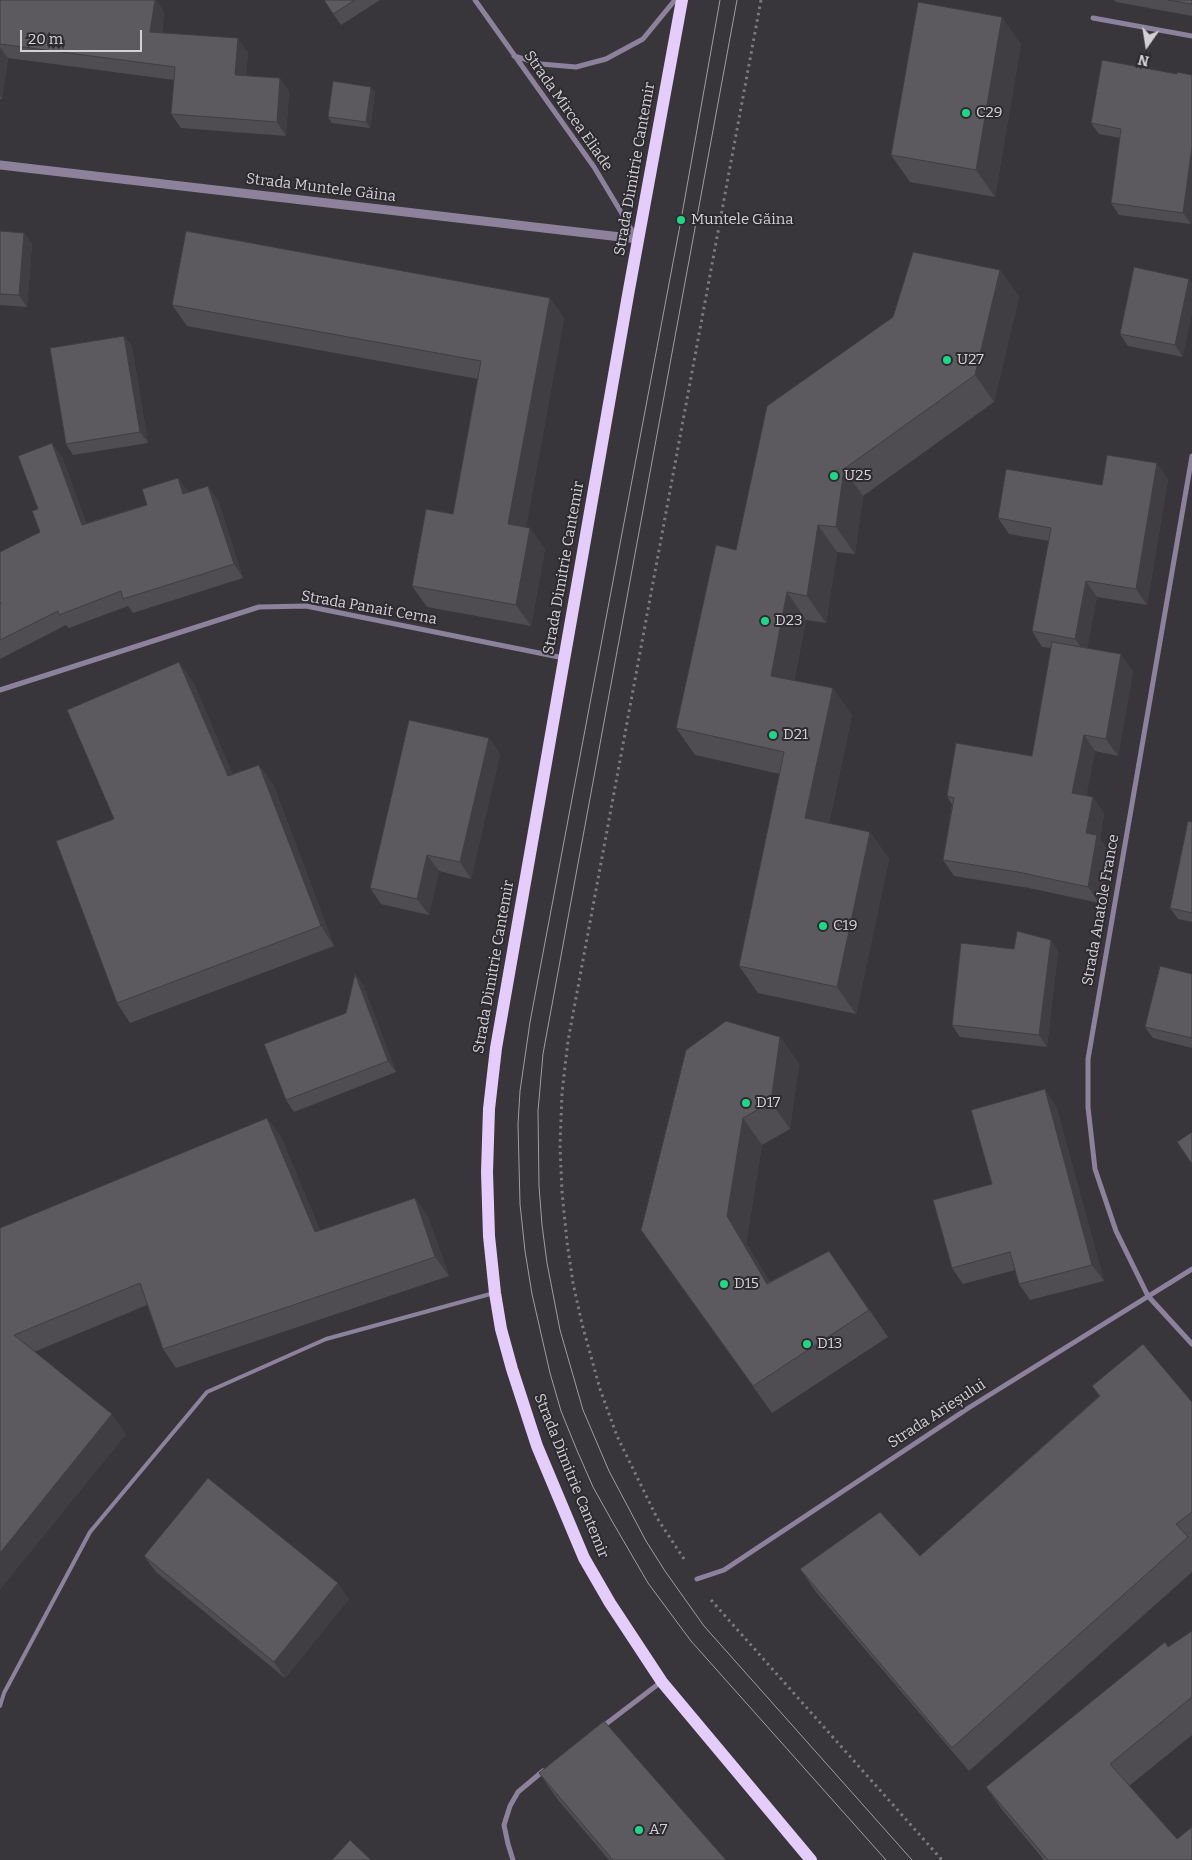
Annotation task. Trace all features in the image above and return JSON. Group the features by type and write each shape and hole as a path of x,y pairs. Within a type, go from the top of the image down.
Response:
{"main road":[{"name":"Strada Dimitrie Cantemir","path":"682,0 638,239 496,1048 489,1109 487,1172 489,1236 501,1329 523,1406 584,1558 610,1603 662,1682 811,1860"}],"street":[{"name":"Strada Mircea Eliade","path":"475,0 594,167 638,239"},
{"path":"514,56 541,64 576,67 606,59 643,39 674,0"},
{"path":"1094,18 1192,36"},
{"name":"Strada Muntele Găina","path":"0,164 638,239"},
{"name":"Strada Anatole France","path":"1192,456 1088,1059 1088,1107 1095,1169 1116,1231 1148,1296 1192,1344"},
{"name":"Strada Panait Cerna","path":"0,690 259,607 306,606 565,658"},
{"name":"Strada Arieșului","path":"697,1579 724,1570 970,1407 1192,1269"},
{"path":"598,1730 662,1682"},
{"path":"513,1860 504,1825 510,1806 518,1792 544,1770"}],"lane":[{"path":"0,1706 9,1685 90,1532 207,1392 326,1339 495,1293"}],"path":[{"path":"761,0 568,1041 562,1093 560,1146 566,1242 573,1283 600,1388 617,1436 657,1518 711,1600 942,1860"}],"building":[{"path":"0,0 155,0 150,32 238,38 235,75 280,78 277,122 171,114 175,67 0,44"},
{"path":"324,0 355,0 333,14"},
{"path":"1168,0 1192,0 1192,4"},
{"name":"C29","path":"918,2 1002,17 976,170 891,155"},
{"path":"1102,60 1192,75 1192,147 1183,213 1111,203 1121,129 1091,123"},
{"path":"333,81 371,87 366,122 328,117"},
{"path":"0,231 24,233 19,295 0,294"},
{"path":"186,231 550,298 508,524 530,528 516,605 412,586 426,509 453,514 481,361 172,305"},
{"path":"913,252 1000,270 975,375 844,469 836,527 818,525 807,596 787,592 771,676 833,688 805,818 870,832 837,987 739,966 784,752 676,728 716,545 736,550 767,406 893,317"},
{"path":"1134,267 1189,279 1175,345 1120,334"},
{"path":"124,336 140,432 66,444 50,348"},
{"path":"52,443 82,525 147,505 142,489 178,478 183,494 208,486 234,564 123,599 121,591 59,615 58,611 0,640 0,552 40,532 32,511 38,509 18,456"},
{"path":"1107,455 1157,463 1136,589 1086,581 1075,639 1032,631 1051,528 998,518 1006,469 1102,485"},
{"path":"1052,642 1121,654 1106,739 1084,735 1072,793 1093,797 1086,833 1097,835 1088,887 1018,872 943,860 954,798 947,796 956,743 1032,756"},
{"path":"179,662 228,776 259,765 321,926 117,1003 56,841 114,819 67,710"},
{"path":"409,720 489,738 460,862 427,855 417,899 370,888"},
{"path":"1188,821 1192,822 1192,913 1170,908"},
{"path":"1017,931 1051,940 1039,1035 952,1025 961,943 1014,949"},
{"path":"1160,966 1192,974 1192,1038 1145,1027"},
{"path":"355,974 388,1061 286,1100 264,1044 346,1013"},
{"path":"726,1021 780,1037 771,1102 743,1118 727,1216 767,1284 829,1251 869,1310 753,1386 641,1230 686,1050"},
{"path":"1045,1089 1092,1265 1019,1284 1010,1252 952,1268 933,1200 992,1184 971,1110"},
{"path":"267,1118 315,1232 415,1198 435,1257 163,1349 140,1283 14,1335 112,1414 0,1553 0,1228"},
{"path":"1192,1132 1192,1164 1177,1142"},
{"path":"1143,1344 1192,1402 1192,1512 1176,1524 1188,1537 952,1748 800,1569 880,1512 920,1556 1100,1396 1092,1386"},
{"path":"208,1478 338,1583 274,1662 144,1556"},
{"path":"1192,1631 1192,1697 1110,1764 1177,1839 1192,1827 1192,1860 1048,1860 986,1787 1165,1642 1168,1647"},
{"name":"A7","path":"604,1721 726,1860 613,1860 539,1773"},
{"path":"350,1840 371,1860 332,1860"}],"tram line":[{"path":"720,0 681,220 530,1022 520,1091 518,1124 520,1204 532,1294 550,1373 561,1411 593,1487 648,1583 691,1641 886,1860"},
{"path":"737,0 543,1054 538,1111 539,1186 542,1225 560,1330 583,1410 609,1471 646,1541 704,1626 912,1860"}],"place":[{"name":"C29","path":"966,113"},
{"name":"Muntele Găina","path":"681,220"},
{"name":"U27","path":"947,360"},
{"name":"U25","path":"834,476"},
{"name":"D23","path":"765,621"},
{"name":"D21","path":"773,735"},
{"name":"C19","path":"823,926"},
{"name":"D17","path":"746,1103"},
{"name":"D15","path":"724,1284"},
{"name":"D13","path":"807,1344"},
{"name":"A7","path":"639,1830"}]}
